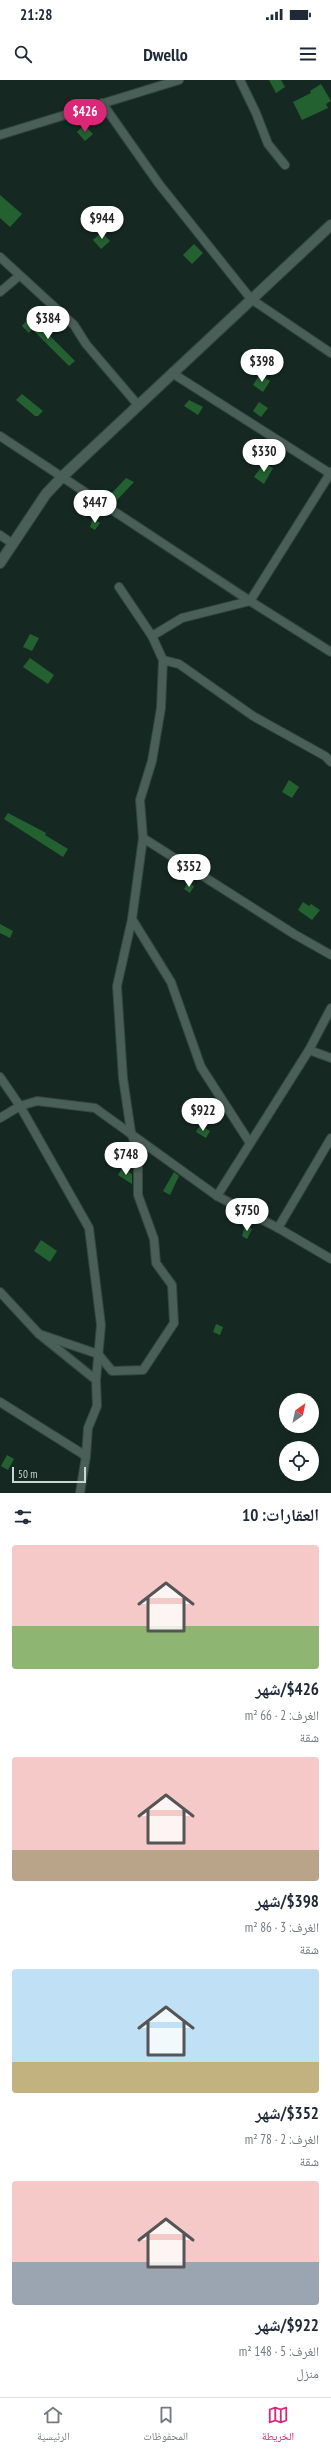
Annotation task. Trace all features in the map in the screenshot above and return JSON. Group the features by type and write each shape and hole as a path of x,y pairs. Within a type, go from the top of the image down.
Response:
{"main road":[{"path":"0,563 46,494 63,476 331,225"}],"street":[{"path":"0,135 179,80"},
{"path":"240,80 256,113 268,144 285,165"},
{"path":"102,104 159,184 251,299 331,353"},
{"path":"0,257 74,325 86,344 138,405"},
{"path":"0,292 19,276"},
{"path":"152,636 182,618 250,602 331,474 172,373"},
{"path":"0,436 63,476 250,602 331,652"},
{"path":"0,535 12,544"},
{"path":"39,1334 98,1354 112,1371 143,1370 174,1323 172,1285 156,1263 154,1240 138,1195 138,1153 131,1132 123,1078 117,986 132,918 143,838 140,800 152,761 161,708 162,660 152,636 119,587"},
{"path":"162,660 179,664 253,716 324,756 331,762"},
{"path":"143,838 294,934 331,955"},
{"path":"132,918 170,982 201,1067 250,1143"},
{"path":"217,1196 309,1050 331,1008"},
{"path":"309,1050 331,1058"},
{"path":"0,1077 20,1106 89,1228 100,1325 96,1380 97,1406 88,1428 86,1456 80,1493"},
{"path":"0,1118 20,1106 37,1101 95,1108 131,1132 217,1196 278,1228 331,1259"},
{"path":"278,1228 331,1138"},
{"path":"0,1292 39,1334 96,1380"},
{"path":"0,1402 86,1456"}],"building":[{"path":"269,80 281,80 285,87 276,93"},
{"path":"321,84 331,101 326,104 328,108 302,120 293,102 311,93 310,91"},
{"path":"84,125 93,134 85,141 77,132"},
{"path":"0,195 22,214 10,227 0,218"},
{"path":"102,232 110,241 101,249 93,240"},
{"path":"194,244 203,253 192,264 183,255"},
{"path":"30,316 75,361 69,366 32,329 29,333 22,326"},
{"path":"257,348 269,356 262,366 251,358"},
{"path":"260,374 270,381 263,392 253,385"},
{"path":"22,394 43,411 38,416 35,416 16,400"},
{"path":"189,400 203,407 198,415 184,406"},
{"path":"259,402 268,408 261,417 253,411"},
{"path":"264,463 273,468 264,484 254,477"},
{"path":"126,478 134,482 117,500 111,494"},
{"path":"93,518 100,523 95,530 90,527"},
{"path":"30,634 39,638 32,651 23,647"},
{"path":"30,658 54,675 48,684 23,667"},
{"path":"289,780 299,787 292,798 282,792"},
{"path":"8,813 46,833 45,835 68,849 63,857 4,819"},
{"path":"188,882 194,886 190,893 184,889"},
{"path":"303,902 309,906 311,904 320,910 312,920 298,910"},
{"path":"0,924 13,931 10,938 0,933"},
{"path":"200,1125 210,1131 206,1138 196,1132"},
{"path":"122,1168 132,1174 132,1184 118,1175"},
{"path":"174,1172 179,1176 170,1195 163,1191"},
{"path":"245,1226 252,1229 247,1239 242,1236"},
{"path":"41,1240 57,1251 50,1262 34,1251"},
{"path":"216,1324 223,1327 220,1335 213,1332"},
{"path":"7,1455 14,1459 8,1470 1,1466"}]}
